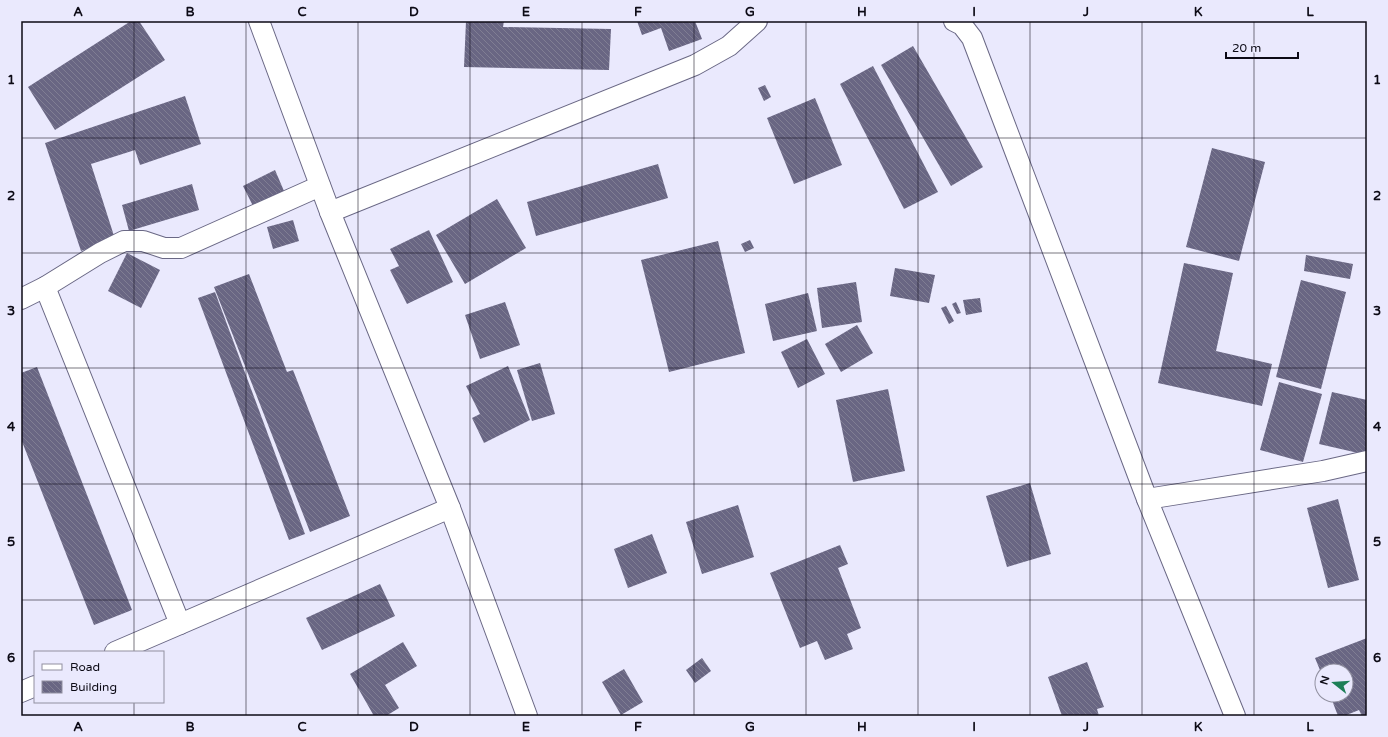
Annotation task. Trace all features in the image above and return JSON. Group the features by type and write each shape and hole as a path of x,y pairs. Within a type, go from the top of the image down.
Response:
{"street":[{"path":"259,21 330,212 450,508 528,716"},
{"path":"330,212 695,65 729,46 757,21"},
{"path":"954,21 962,25 972,38 1147,499 1235,716"},
{"path":"21,299 45,287 100,253 124,241 143,241 164,248 181,248 320,186"},
{"path":"45,287 180,624"},
{"path":"1147,499 1323,471 1367,461"},
{"path":"117,651 450,508"},
{"path":"21,692 34,686"}],"building":[{"path":"131,21 139,21 165,60 55,130 28,87"},
{"path":"466,21 504,21 503,27 611,29 609,70 464,67"},
{"path":"637,21 695,21 702,39 669,51 661,28 642,35"},
{"path":"913,46 983,167 951,186 881,65"},
{"path":"873,66 938,192 904,209 840,84"},
{"path":"765,85 771,97 764,101 758,88"},
{"path":"185,96 201,144 140,165 135,150 91,164 115,239 81,251 45,143"},
{"path":"815,98 842,165 794,184 767,118"},
{"path":"1212,148 1265,162 1239,261 1186,247"},
{"path":"658,164 668,198 536,236 527,202"},
{"path":"275,170 290,205 260,220 243,186"},
{"path":"192,184 199,210 129,231 122,205"},
{"path":"497,199 526,248 465,284 436,235"},
{"path":"293,220 299,241 273,249 267,227"},
{"path":"429,230 453,282 407,304 390,270 399,266 390,249"},
{"path":"750,240 754,248 745,252 741,244"},
{"path":"718,241 745,353 669,372 641,260"},
{"path":"127,253 160,270 141,308 108,291"},
{"path":"1306,255 1353,264 1350,279 1304,271"},
{"path":"1184,263 1233,273 1216,351 1272,364 1262,406 1158,383"},
{"path":"895,268 935,275 929,303 890,296"},
{"path":"249,274 287,372 293,370 350,516 310,532 214,287"},
{"path":"1301,280 1346,292 1321,389 1276,377"},
{"path":"856,282 862,322 822,328 817,288"},
{"path":"215,292 305,534 289,540 198,298"},
{"path":"808,293 817,331 773,341 765,304"},
{"path":"980,298 982,312 966,315 963,300"},
{"path":"505,302 520,345 480,359 465,315"},
{"path":"956,302 961,313 957,314 952,304"},
{"path":"946,306 954,321 949,324 941,308"},
{"path":"857,325 873,353 841,372 825,344"},
{"path":"807,339 825,374 798,388 781,352"},
{"path":"540,363 555,414 532,421 517,370"},
{"path":"508,366 530,420 484,443 472,418 480,414 466,386"},
{"path":"37,367 132,610 94,625 21,439 21,373"},
{"path":"1279,382 1322,394 1303,462 1260,450"},
{"path":"888,389 905,471 853,482 836,400"},
{"path":"1332,392 1367,400 1367,455 1319,444"},
{"path":"1030,483 1051,554 1007,567 986,496"},
{"path":"1338,499 1359,580 1328,588 1307,508"},
{"path":"738,505 754,557 702,574 686,522"},
{"path":"652,534 667,573 628,588 614,549"},
{"path":"840,545 848,564 838,568 861,628 847,634 853,649 825,660 817,641 800,648 770,573"},
{"path":"380,584 395,616 322,650 306,618"},
{"path":"1367,638 1367,716 1362,716 1359,710 1344,716 1338,716 1333,703 1354,703 1354,663 1317,663 1315,658"},
{"path":"403,642 417,666 385,685 399,708 386,716 374,716 350,674"},
{"path":"702,658 711,671 695,683 686,670"},
{"path":"1087,662 1104,707 1097,709 1099,716 1062,716 1048,677"},
{"path":"624,669 643,702 621,715 602,682"}]}
